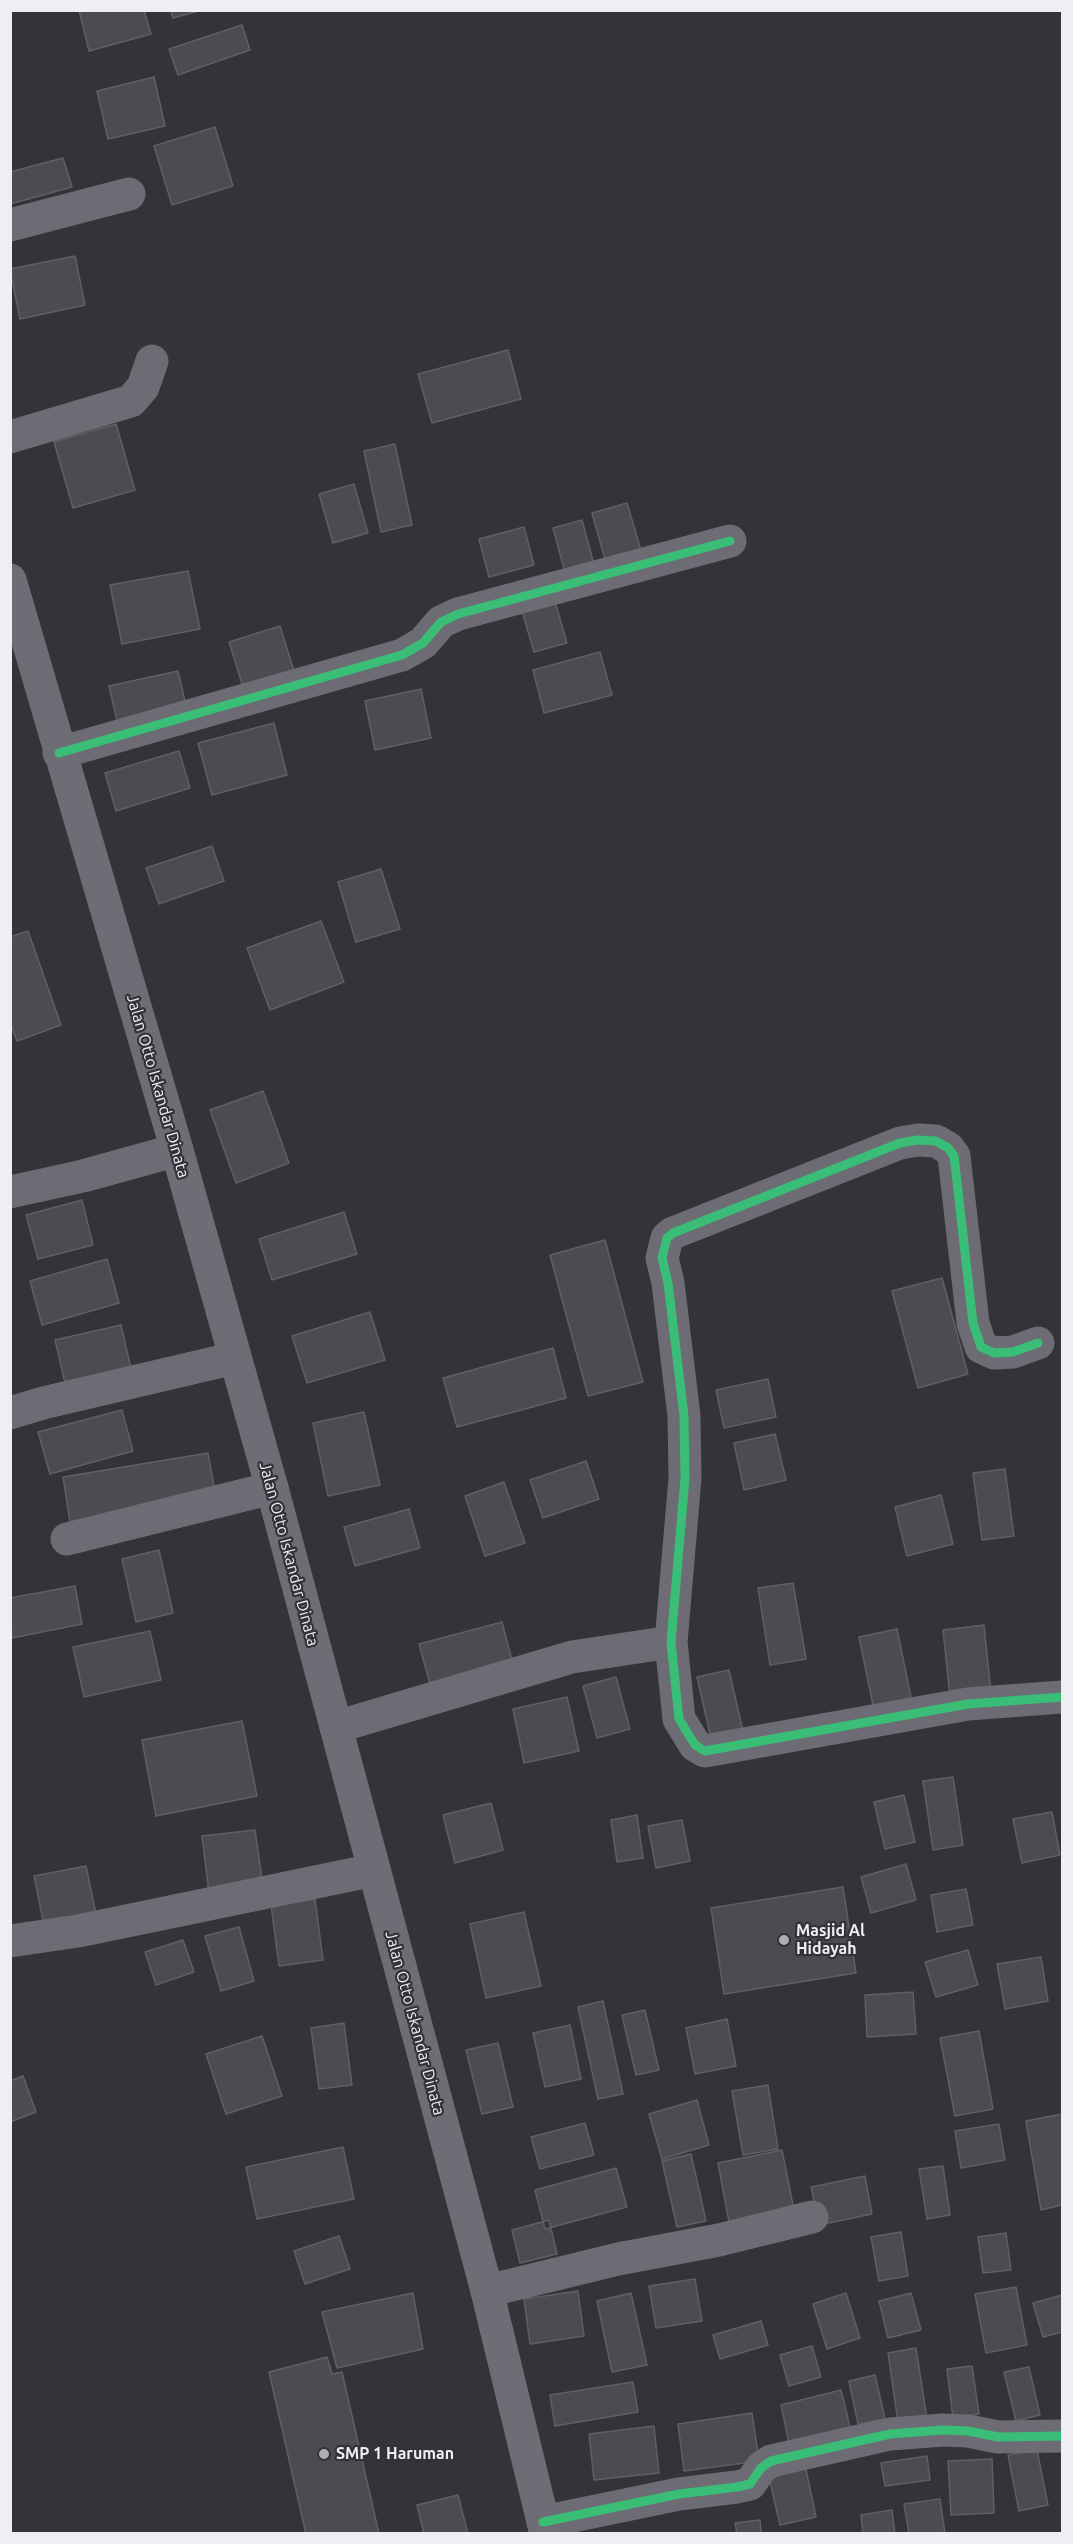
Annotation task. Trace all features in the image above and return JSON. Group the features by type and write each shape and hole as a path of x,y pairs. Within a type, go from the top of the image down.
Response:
{"main road":[{"name":"Jalan Otto Iskandar Dinata","path":"10,580 177,1150 272,1488 487,2291 544,2528"}],"street":[{"path":"10,225 129,194"},
{"path":"10,437 131,401 142,387 152,361"},
{"path":"60,753 402,655 423,643 441,622 458,614 730,541"},
{"path":"1038,1343 1013,1352 994,1353 981,1347 973,1323 954,1156 948,1148 936,1141 918,1140 900,1143 673,1233 667,1238 662,1258 668,1283 684,1416 685,1478 671,1642 679,1719 695,1745 705,1751 968,1704 1062,1697"},
{"path":"10,1192 83,1176 177,1150"},
{"path":"10,1413 235,1358"},
{"path":"67,1539 272,1488"},
{"path":"336,1727 572,1657 671,1642"},
{"path":"10,1941 78,1931 374,1870"},
{"path":"487,2291 618,2259 719,2240 812,2217"},
{"path":"544,2528 679,2494 750,2484 760,2468 771,2460 890,2434 943,2430 968,2431 998,2438 1062,2436"}],"building":[{"path":"79,10 144,10 151,34 89,51"},
{"path":"170,10 202,10 173,18"},
{"path":"242,25 250,50 178,75 169,49"},
{"path":"154,77 165,126 108,139 97,91"},
{"path":"215,127 233,186 172,205 154,146"},
{"path":"63,158 72,187 10,204 10,172"},
{"path":"75,256 85,305 20,319 10,269"},
{"path":"508,350 521,399 432,423 418,374"},
{"path":"116,424 135,490 73,508 54,442"},
{"path":"395,444 412,525 381,532 364,451"},
{"path":"354,484 368,533 333,543 319,494"},
{"path":"627,503 643,557 607,567 592,513"},
{"path":"582,520 596,572 567,580 553,528"},
{"path":"524,527 534,565 489,577 479,539"},
{"path":"188,571 200,629 122,644 110,585"},
{"path":"552,591 567,643 534,652 519,601"},
{"path":"280,626 294,671 243,687 229,642"},
{"path":"600,652 612,695 544,713 533,670"},
{"path":"178,671 187,710 118,725 109,686"},
{"path":"421,689 431,738 375,750 365,701"},
{"path":"274,723 287,775 212,795 198,743"},
{"path":"179,751 190,788 116,811 105,773"},
{"path":"212,846 224,881 159,904 146,868"},
{"path":"381,869 400,929 356,942 338,882"},
{"path":"321,921 344,982 270,1010 247,948"},
{"path":"28,931 61,1025 17,1041 10,1022 10,937"},
{"path":"263,1091 289,1163 236,1183 210,1110"},
{"path":"82,1200 93,1245 38,1259 26,1215"},
{"path":"344,1212 357,1254 272,1280 259,1239"},
{"path":"605,1240 643,1382 588,1396 550,1255"},
{"path":"107,1259 119,1303 42,1325 30,1281"},
{"path":"942,1278 968,1374 918,1388 892,1291"},
{"path":"370,1312 385,1360 307,1383 292,1336"},
{"path":"121,1325 132,1373 66,1387 55,1340"},
{"path":"553,1348 566,1398 457,1427 443,1378"},
{"path":"768,1379 776,1417 724,1428 716,1390"},
{"path":"122,1410 133,1451 50,1474 38,1432"},
{"path":"364,1412 380,1485 328,1496 313,1423"},
{"path":"775,1434 786,1480 744,1490 734,1443"},
{"path":"208,1453 216,1497 70,1522 63,1477"},
{"path":"586,1461 599,1499 543,1518 530,1480"},
{"path":"1005,1469 1014,1536 982,1540 973,1473"},
{"path":"504,1482 525,1543 485,1556 465,1496"},
{"path":"941,1495 953,1544 907,1556 895,1507"},
{"path":"409,1509 420,1548 355,1566 344,1527"},
{"path":"159,1550 173,1613 136,1622 122,1559"},
{"path":"793,1583 806,1659 770,1665 758,1588"},
{"path":"75,1586 82,1624 12,1638 10,1598"},
{"path":"502,1622 514,1668 432,1691 419,1644"},
{"path":"984,1625 991,1693 950,1697 943,1630"},
{"path":"897,1629 912,1702 874,1710 859,1637"},
{"path":"150,1631 161,1680 84,1697 73,1647"},
{"path":"729,1670 745,1740 713,1747 697,1677"},
{"path":"616,1677 630,1729 597,1738 583,1686"},
{"path":"567,1697 579,1751 524,1763 513,1709"},
{"path":"242,1721 257,1796 156,1816 142,1740"},
{"path":"953,1777 963,1845 933,1850 923,1781"},
{"path":"904,1795 915,1842 885,1849 874,1802"},
{"path":"491,1803 503,1850 455,1863 443,1815"},
{"path":"1052,1812 1060,1855 1022,1863 1013,1819"},
{"path":"637,1815 643,1858 617,1862 611,1820"},
{"path":"682,1820 690,1861 656,1868 648,1826"},
{"path":"255,1830 263,1886 209,1893 202,1836"},
{"path":"906,1864 916,1900 871,1913 861,1877"},
{"path":"86,1866 97,1919 45,1930 34,1876"},
{"name":"Masjid Al Hidayah","path":"843,1887 856,1973 724,1994 711,1908"},
{"path":"966,1889 973,1925 937,1932 931,1895"},
{"path":"315,1899 323,1960 279,1966 271,1905"},
{"path":"524,1912 541,1986 486,1998 470,1924"},
{"path":"239,1927 254,1981 221,1991 205,1936"},
{"path":"183,1940 194,1972 156,1985 145,1952"},
{"path":"968,1950 978,1985 936,1997 925,1962"},
{"path":"1041,1957 1048,2001 1005,2009 997,1964"},
{"path":"913,1992 916,2034 867,2037 865,1995"},
{"path":"603,2001 623,2094 598,2099 578,2007"},
{"path":"645,2010 659,2070 636,2075 622,2015"},
{"path":"727,2019 736,2066 695,2074 686,2028"},
{"path":"344,2023 352,2085 319,2089 311,2028"},
{"path":"570,2025 581,2079 545,2087 533,2033"},
{"path":"979,2031 993,2109 955,2116 940,2038"},
{"path":"262,2036 282,2096 226,2114 206,2054"},
{"path":"498,2043 513,2107 482,2114 466,2050"},
{"path":"23,2076 36,2112 10,2122 10,2081"},
{"path":"768,2085 778,2149 743,2155 732,2091"},
{"path":"697,2100 709,2145 662,2159 649,2114"},
{"path":"1062,2114 1062,2205 1041,2210 1026,2121"},
{"path":"585,2123 594,2155 540,2169 531,2137"},
{"path":"999,2124 1005,2160 961,2168 955,2131"},
{"path":"343,2147 354,2199 257,2219 246,2167"},
{"path":"782,2150 794,2210 729,2222 718,2163"},
{"path":"691,2154 706,2221 677,2227 662,2161"},
{"path":"943,2166 950,2215 927,2219 919,2169"},
{"path":"616,2168 627,2207 545,2229 535,2190"},
{"path":"865,2176 872,2214 819,2225 811,2187"},
{"path":"549,2220 557,2254 520,2263 512,2230"},
{"path":"901,2232 908,2276 879,2281 871,2237"},
{"path":"1006,2233 1011,2270 983,2273 978,2237"},
{"path":"339,2236 350,2269 305,2284 294,2251"},
{"path":"695,2279 702,2321 656,2328 649,2286"},
{"path":"1016,2287 1027,2345 986,2353 975,2294"},
{"path":"578,2291 584,2336 530,2344 524,2299"},
{"path":"413,2293 423,2349 337,2368 322,2312"},
{"path":"631,2293 647,2365 612,2372 597,2301"},
{"path":"846,2293 860,2338 827,2349 813,2304"},
{"path":"911,2293 921,2330 888,2338 879,2301"},
{"path":"1062,2295 1062,2332 1043,2337 1033,2303"},
{"path":"761,2321 768,2345 720,2359 713,2335"},
{"path":"812,2346 821,2377 789,2386 780,2355"},
{"path":"916,2348 928,2425 899,2429 888,2353"},
{"name":"SMP 1 Haruman","path":"327,2357 332,2374 342,2372 379,2534 306,2534 269,2372"},
{"path":"972,2366 979,2414 953,2418 947,2369"},
{"path":"1029,2367 1040,2415 1016,2421 1004,2372"},
{"path":"875,2375 885,2419 858,2424 849,2381"},
{"path":"633,2382 638,2412 555,2426 550,2395"},
{"path":"841,2390 850,2427 789,2443 781,2405"},
{"path":"752,2413 759,2461 684,2471 678,2424"},
{"path":"654,2426 659,2473 594,2480 589,2434"},
{"path":"1037,2450 1048,2505 1019,2511 1008,2455"},
{"path":"927,2456 930,2480 885,2486 881,2463"},
{"path":"992,2459 994,2513 951,2515 948,2461"},
{"path":"805,2465 816,2517 780,2525 768,2473"},
{"path":"458,2495 468,2534 424,2534 417,2505"},
{"path":"940,2499 945,2534 909,2534 904,2504"},
{"path":"892,2510 895,2534 863,2534 861,2515"},
{"path":"760,2520 761,2534 737,2534 735,2523"}],"cycle path":[{"path":"59,753 402,655 423,643 441,622 458,614 730,541"},
{"path":"1038,1343 1013,1352 994,1353 981,1347 973,1323 954,1156 948,1148 936,1141 918,1140 900,1143 673,1233 667,1238 662,1258 668,1283 684,1416 685,1478 671,1642 679,1719 695,1745 705,1751 968,1704 1062,1697"},
{"path":"543,2522 679,2494 750,2484 761,2468 771,2461 890,2434 943,2430 968,2431 998,2437 1062,2436"}],"place":[{"name":"Masjid Al Hidayah","path":"784,1940"},
{"name":"SMP 1 Haruman","path":"324,2454"}]}
